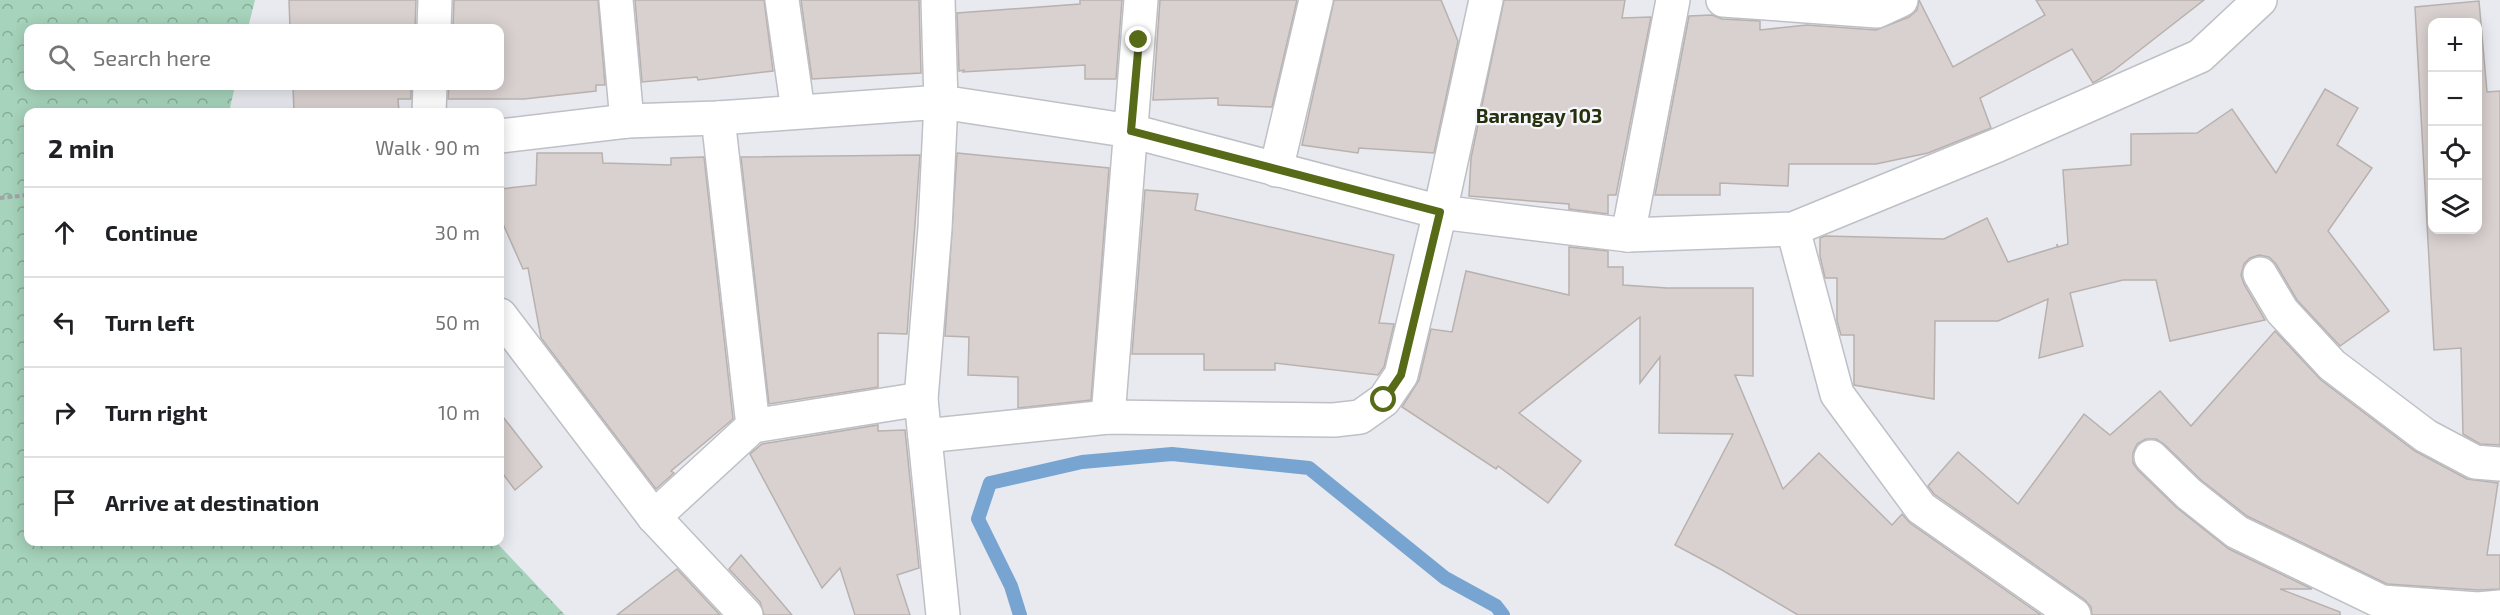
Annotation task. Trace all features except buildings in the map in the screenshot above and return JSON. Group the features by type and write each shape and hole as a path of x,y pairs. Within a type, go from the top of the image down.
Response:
{"street":[{"path":"434,24 435,0"},
{"path":"616,0 627,121"},
{"path":"782,0 798,111"},
{"path":"938,0 941,102 935,228 921,399 943,615"},
{"path":"1108,417 1141,0"},
{"path":"1276,170 1316,0"},
{"path":"925,436 1108,417 1334,420 1360,417 1384,400 1401,375 1440,212 1486,0"},
{"path":"1628,235 1672,0"},
{"path":"1723,0 1877,11 1900,0"},
{"path":"504,136 627,121 718,118 941,102 1131,131 1440,212 1628,235 1793,229 1998,145 2200,56 2260,0"},
{"path":"429,108 430,90"},
{"path":"718,118 753,426"},
{"path":"1793,229 1837,394 1921,508 2074,615"},
{"path":"2260,274 2282,311 2332,365 2426,436 2475,462 2500,464"},
{"path":"504,320 654,517 746,615"},
{"path":"654,517 753,426 921,399"},
{"path":"2151,457 2189,494 2237,532 2382,602 2478,609 2500,607"}],"path":[{"path":"0,198 24,195"}],"green space":[{"path":"0,0 255,0 249,24 24,24 24,90 234,90 230,108 24,108 24,546 500,546 565,615 0,615"}],"waterway":[{"path":"1020,615 1011,586 978,519 990,483 1082,462 1172,454 1309,468 1445,578 1496,606 1503,615"}],"district":[{"name":"Barangay 103","path":"1539,115"}],"route":[{"path":"1139,40 1131,131 1440,212 1401,375 1384,400"}]}
